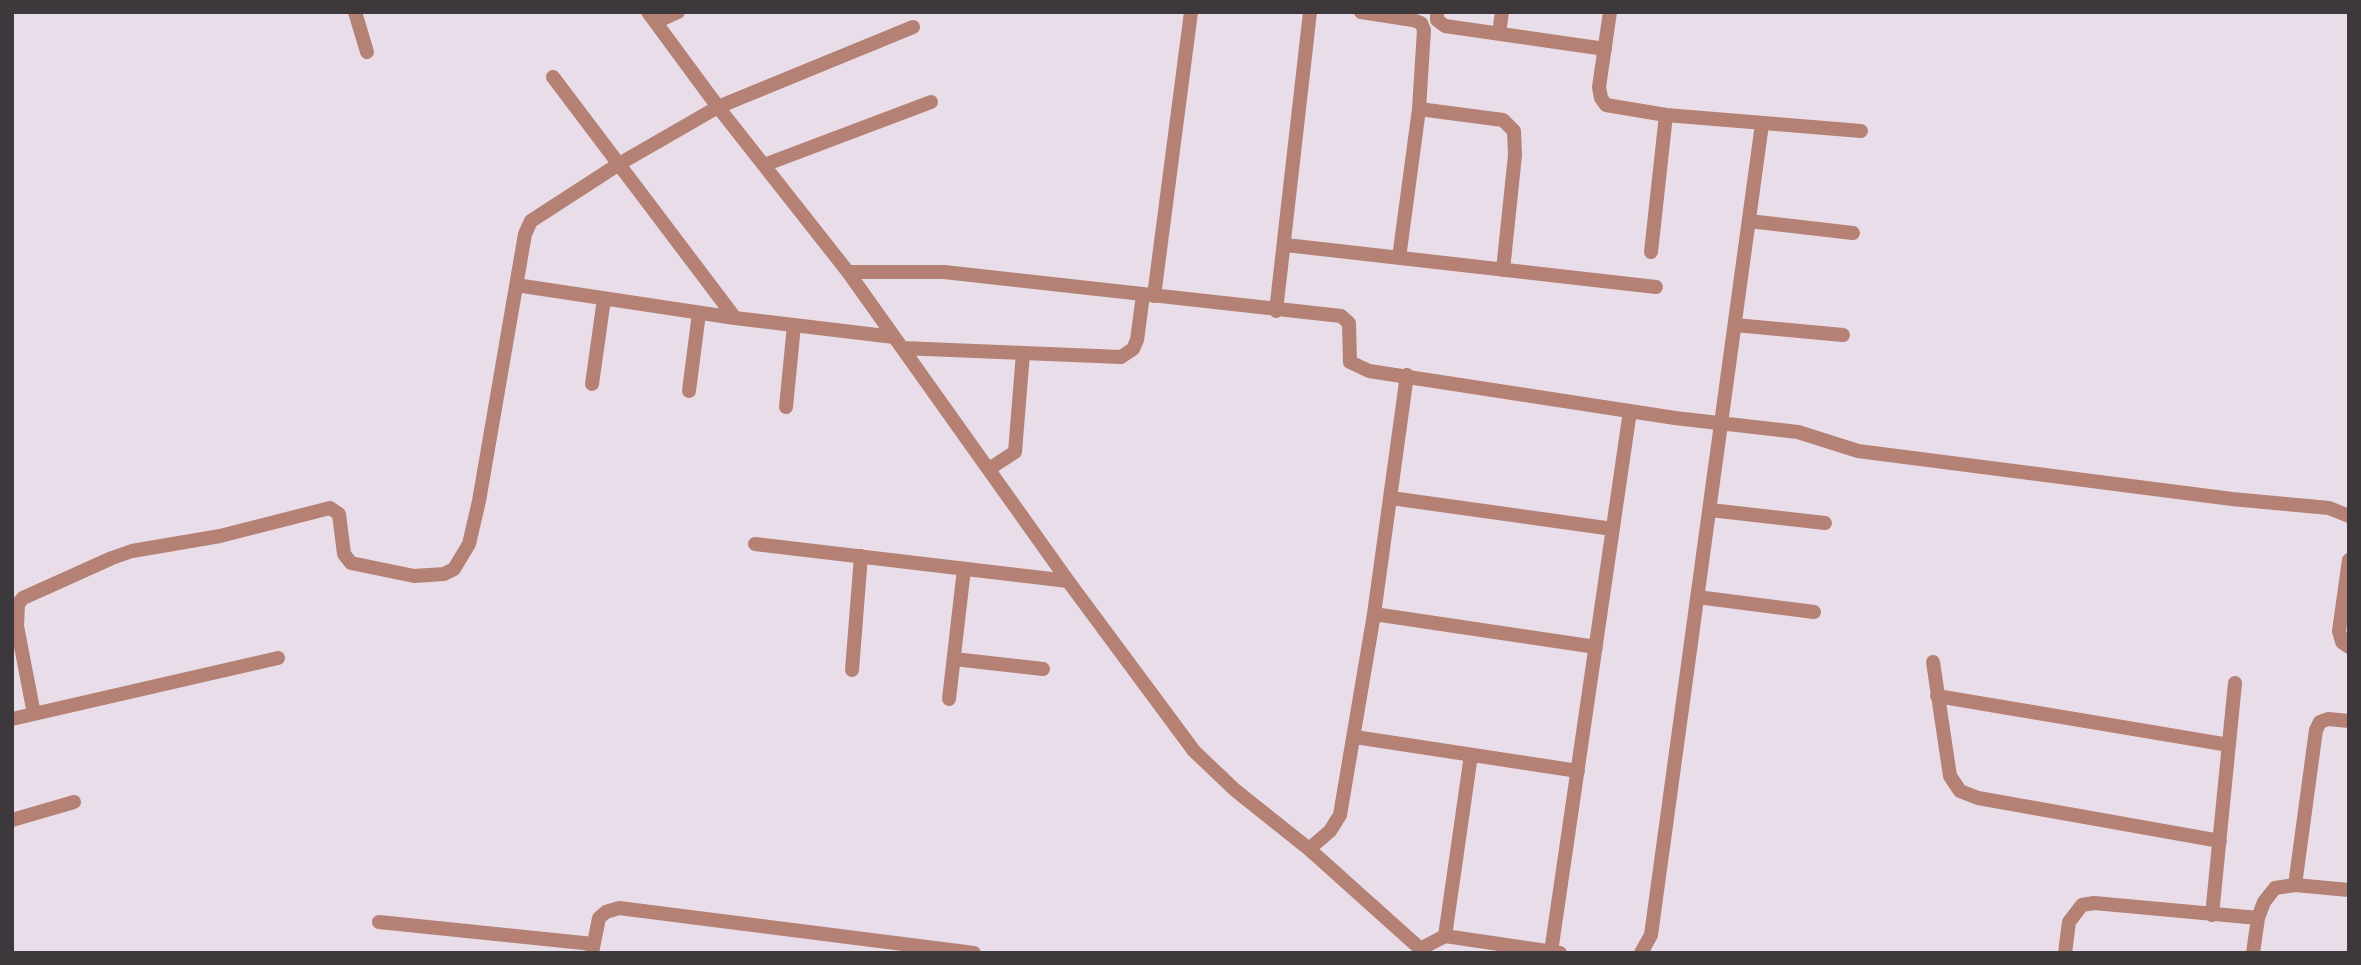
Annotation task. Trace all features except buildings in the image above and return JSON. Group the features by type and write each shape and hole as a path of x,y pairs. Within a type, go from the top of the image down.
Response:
{"street":[{"path":"355,12 367,52"},
{"path":"678,12 652,17 718,107 848,272 1068,581 1194,751 1235,790 1309,849 1423,950 1445,936 1556,952 1578,771 1630,411"},
{"path":"516,285 898,342 1111,358 1127,355 1137,340 1148,296 1191,12"},
{"path":"1276,310 1286,245 1310,12"},
{"path":"1361,12 1413,20 1422,25 1425,34 1419,109 1399,258"},
{"path":"1437,12 1441,24 1605,50"},
{"path":"1499,33 1502,12"},
{"path":"1610,12 1600,87 1602,102 1606,105 1666,115 1861,131"},
{"path":"34,714 17,626 18,604 23,598 132,551 220,536 330,508 339,514 344,554 351,563 415,576 444,574 454,569 469,544 479,501 525,234 531,221 619,164 718,107 913,27"},
{"path":"553,77 735,318"},
{"path":"764,165 931,102"},
{"path":"1419,109 1503,120 1514,131 1515,156 1503,270"},
{"path":"1651,252 1666,115"},
{"path":"1641,953 1651,935 1762,124"},
{"path":"1749,221 1853,233"},
{"path":"1286,245 1656,287"},
{"path":"848,272 944,272 1341,316 1349,323 1348,357 1355,366 1630,411 1811,435 1858,451 2232,499 2329,508 2349,516"},
{"path":"592,384 604,299"},
{"path":"689,391 699,313"},
{"path":"1735,324 1843,335"},
{"path":"786,407 794,325"},
{"path":"989,469 1015,452 1023,353"},
{"path":"1309,849 1330,831 1340,815 1374,614 1406,375"},
{"path":"1391,498 1613,529"},
{"path":"1710,510 1825,523"},
{"path":"755,544 1068,581"},
{"path":"852,670 861,556"},
{"path":"2349,560 2339,631 2342,642 2349,647"},
{"path":"949,699 964,569"},
{"path":"1698,597 1814,612"},
{"path":"1374,614 1596,647"},
{"path":"12,719 278,658"},
{"path":"954,659 1043,669"},
{"path":"1933,662 1950,776 1959,791 1978,798 2220,841"},
{"path":"2212,915 2235,683"},
{"path":"1937,696 2229,745"},
{"path":"2295,885 2315,730 2320,722 2328,719 2349,721"},
{"path":"1355,737 1578,771"},
{"path":"1445,936 1471,755"},
{"path":"12,820 74,802"},
{"path":"2253,953 2258,918 2270,892 2282,886 2295,885 2349,890"},
{"path":"2065,953 2069,922 2082,905 2094,903 2258,918"},
{"path":"379,922 593,948 599,918 606,912 620,908 974,953"}]}
